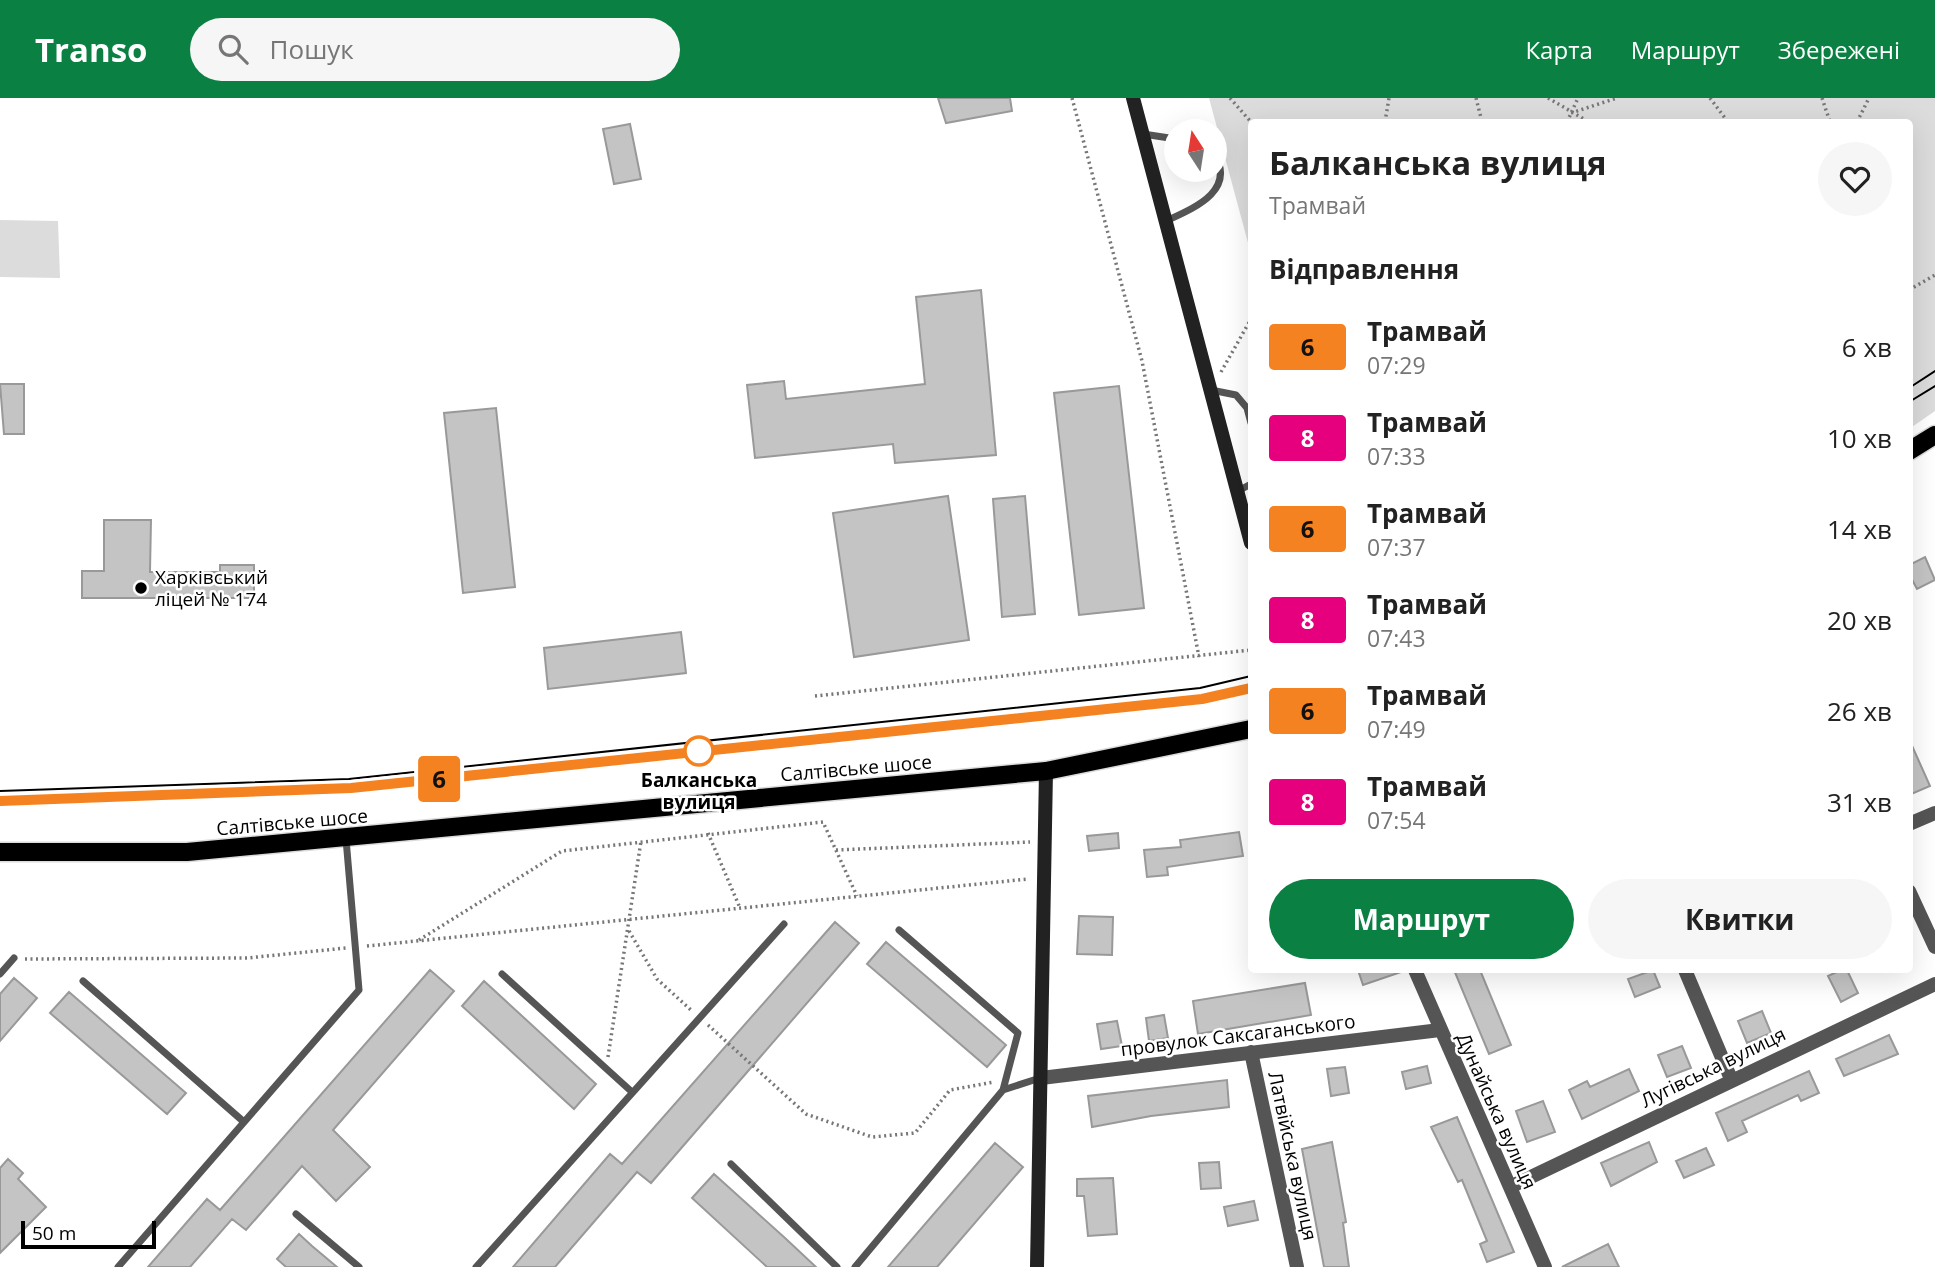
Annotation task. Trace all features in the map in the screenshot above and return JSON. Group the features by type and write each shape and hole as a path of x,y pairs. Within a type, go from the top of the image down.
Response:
{"main road":[{"path":"1913,449 1935,435"},
{"name":"Салтівське шосе","path":"0,852 187,852 1046,771 1248,730"}],"street":[{"path":"1133,98 1248,532"},
{"path":"1037,1267 1046,771"},
{"path":"1913,822 1935,813"},
{"path":"1913,900 1935,947"},
{"name":"Дунайська вулиця","path":"1416,973 1545,1267"},
{"path":"1686,973 1731,1079"},
{"name":"Лугівська вулиця","path":"1510,1187 1731,1079 1935,984"},
{"name":"провулок Саксаганського","path":"1041,1078 1440,1030"},
{"name":"Латвійська вулиця","path":"1251,1052 1297,1267"}],"lane":[{"path":"1143,134 1164,137"},
{"path":"1166,221 1200,204 1217,188 1218,182"},
{"path":"1211,390 1236,395 1248,412"},
{"path":"1237,491 1248,486"},
{"path":"118,1267 359,990 346,839"},
{"path":"476,1267 783,924"},
{"path":"855,1267 1003,1090 1018,1033 899,930"},
{"path":"0,974 14,958"},
{"path":"502,974 632,1092"},
{"path":"83,981 244,1122"},
{"path":"1003,1090 1041,1078"},
{"path":"731,1164 837,1267"},
{"path":"296,1214 359,1267"}],"path":[{"path":"1072,98 1142,361 1199,657"},
{"path":"1230,98 1248,119"},
{"path":"1386,119 1389,98"},
{"path":"1476,98 1481,119"},
{"path":"1548,98 1583,119"},
{"path":"1569,119 1578,98"},
{"path":"1572,113 1617,98"},
{"path":"1710,98 1726,119"},
{"path":"1822,98 1829,119"},
{"path":"1858,119 1869,98"},
{"path":"1913,288 1935,275"},
{"path":"1211,390 1248,324"},
{"path":"815,696 1248,650"},
{"path":"417,941 562,851 708,833 823,822 857,896"},
{"path":"708,833 740,908"},
{"path":"607,1069 641,841"},
{"path":"836,850 1045,842"},
{"path":"14,958 247,958 1044,877"},
{"path":"629,931 657,979 806,1114 872,1137 915,1133 950,1090 1006,1079"}],"shaded area":[{"path":"1209,98 1935,98 1935,411 1913,426 1913,119 1248,119 1248,243 1227,165 1227,119 1215,119"},
{"path":"0,220 58,221 60,278 0,277"}],"building":[{"path":"938,98 1010,98 1012,111 946,123"},
{"path":"630,124 641,179 614,184 603,129"},
{"path":"981,290 996,455 895,463 893,444 755,458 747,385 784,381 786,399 925,384 916,297"},
{"path":"0,384 24,384 24,434 4,434"},
{"path":"1119,386 1144,608 1079,615 1054,393"},
{"path":"496,408 515,587 463,593 444,413"},
{"path":"948,496 969,640 854,657 833,513"},
{"path":"1025,496 1035,614 1002,617 993,499"},
{"path":"104,520 151,520 150,572 220,572 220,565 254,565 254,598 82,598 82,571 104,571"},
{"path":"1925,557 1935,580 1917,589 1913,582 1913,563"},
{"path":"681,632 686,673 548,689 544,648"},
{"path":"1913,748 1930,786 1913,793"},
{"path":"1239,832 1243,856 1167,867 1168,875 1147,877 1144,850 1181,847 1180,840"},
{"path":"1118,833 1119,848 1089,851 1087,836"},
{"path":"1079,916 1113,917 1112,955 1077,954"},
{"path":"835,922 859,943 651,1183 637,1172 555,1267 513,1267 610,1154 622,1164"},
{"path":"886,942 1006,1045 987,1067 867,964"},
{"path":"430,970 454,991 333,1130 370,1167 336,1201 302,1166 246,1230 232,1219 190,1267 148,1267 207,1199 220,1210"},
{"path":"1359,973 1398,973 1363,985"},
{"path":"1455,973 1481,973 1511,1045 1489,1054"},
{"path":"1645,973 1654,973 1660,987 1635,997 1628,979"},
{"path":"1848,973 1858,993 1841,1002 1828,976"},
{"path":"14,978 37,998 0,1041 0,994"},
{"path":"484,981 596,1084 574,1109 462,1006"},
{"path":"1305,983 1311,1015 1198,1034 1193,1001"},
{"path":"69,992 186,1093 167,1114 50,1013"},
{"path":"1762,1011 1771,1033 1747,1043 1738,1021"},
{"path":"1164,1015 1168,1038 1149,1041 1146,1018"},
{"path":"1117,1021 1122,1046 1101,1049 1097,1024"},
{"path":"1889,1035 1898,1054 1844,1076 1836,1059"},
{"path":"1682,1046 1691,1068 1667,1077 1658,1055"},
{"path":"1427,1066 1431,1083 1406,1089 1402,1072"},
{"path":"1345,1067 1349,1093 1331,1096 1327,1069"},
{"path":"1629,1069 1639,1091 1582,1119 1569,1090 1587,1081 1590,1087"},
{"path":"1809,1071 1819,1093 1801,1101 1798,1095 1742,1121 1747,1132 1728,1141 1716,1113"},
{"path":"1227,1080 1229,1107 1151,1116 1092,1127 1088,1096"},
{"path":"1543,1101 1555,1132 1527,1142 1516,1111"},
{"path":"1457,1117 1514,1252 1487,1262 1480,1244 1487,1241 1462,1180 1458,1182 1431,1127"},
{"path":"1332,1142 1346,1222 1343,1223 1349,1267 1324,1267 1302,1149"},
{"path":"1649,1142 1657,1162 1611,1186 1601,1163"},
{"path":"995,1143 1023,1167 937,1267 888,1267"},
{"path":"1706,1148 1714,1165 1684,1178 1676,1161"},
{"path":"8,1159 23,1173 18,1179 46,1207 0,1253 0,1168"},
{"path":"1219,1162 1221,1188 1201,1189 1199,1163"},
{"path":"714,1174 816,1267 767,1267 692,1198"},
{"path":"1113,1178 1117,1234 1088,1236 1084,1196 1077,1196 1077,1179"},
{"path":"1254,1201 1258,1220 1228,1226 1224,1207"},
{"path":"299,1234 337,1267 286,1267 277,1259"},
{"path":"1608,1244 1619,1267 1562,1267"}],"tram line":[{"path":"1913,385 1935,371"},
{"path":"1913,400 1935,386"},
{"path":"0,791 349,779 1200,688 1248,677"},
{"path":"1070,713 1202,699 1248,689"},
{"name":"6","path":"0,801 351,788 1202,699 1248,689"}],"place":[{"name":"Харківський ліцей № 174","path":"141,588"},
{"name":"Балканська вулиця","path":"699,751"}]}
